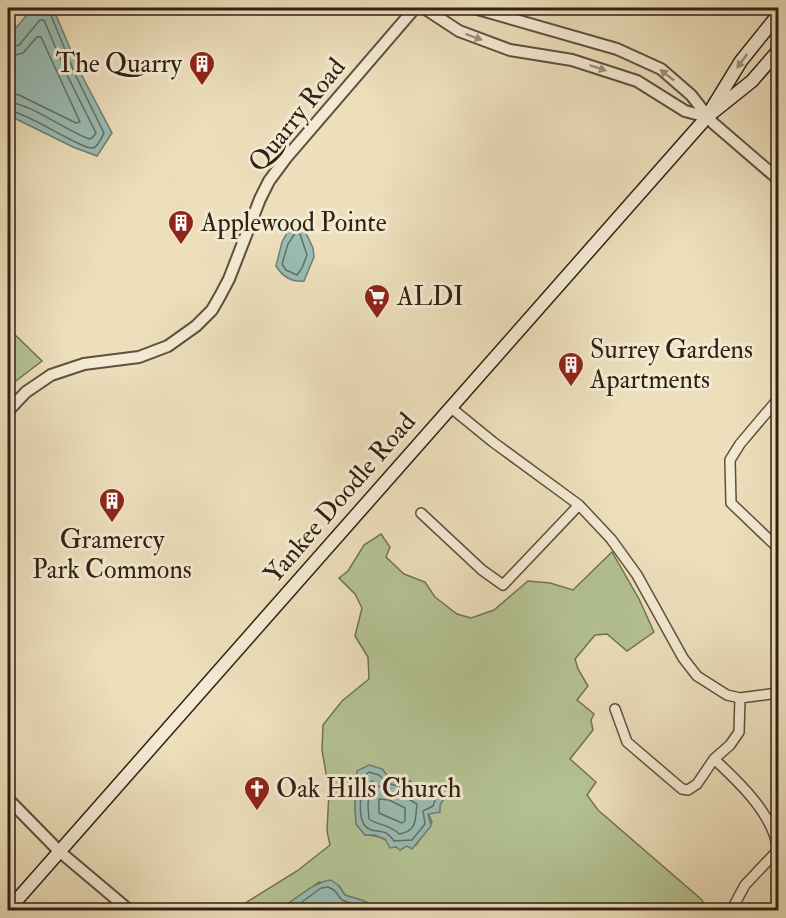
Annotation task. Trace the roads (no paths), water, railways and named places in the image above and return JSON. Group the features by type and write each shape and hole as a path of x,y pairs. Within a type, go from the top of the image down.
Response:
{"main road":[{"name":"Yankee Doodle Road","path":"707,117 741,61 778,15"},
{"name":"Yankee Doodle Road","path":"8,910 707,117 752,81 778,51"}],"street":[{"name":"Quarry Road","path":"8,411 26,392 51,375 84,364 139,357 168,346 196,326 212,310 229,279 269,181 286,158 416,8"},
{"path":"424,8 459,31 510,50 572,60 637,81 685,111 707,117"},
{"path":"474,8 489,10 617,49 661,69 692,95 707,117 778,179"},
{"path":"778,399 740,444 730,460 731,502 778,548"},
{"path":"450,407 493,442 579,505 620,551 637,575 683,658 697,676 727,695 740,698 778,693"},
{"path":"421,513 482,570 503,585 579,505"},
{"path":"615,709 627,742 682,789 688,790 697,784 714,759 730,745 739,732 740,698"},
{"path":"714,759 744,786 777,839 778,850 745,885 732,909"},
{"path":"8,799 59,851 129,910"}],"water":[{"path":"33,8 53,8 80,72 112,133 97,156 73,147 8,115 8,37"},
{"path":"293,222 304,229 313,248 314,257 304,281 288,278 276,266 282,242"},
{"path":"369,765 382,769 389,778 396,777 406,783 410,781 417,790 427,786 442,791 445,797 440,805 440,812 428,814 431,826 412,849 407,846 400,850 396,847 390,848 385,839 375,835 365,835 356,824 357,771"},
{"path":"331,880 345,895 364,901 380,910 276,910 316,885"}],"place":[{"name":"The Quarry","path":"202,87"},
{"name":"Applewood Pointe","path":"181,246"},
{"name":"ALDI","path":"377,320"},
{"name":"Surrey Gardens Apartments","path":"571,388"},
{"name":"Gramercy Park Commons","path":"112,524"},
{"name":"Oak Hills Church","path":"257,812"}]}
